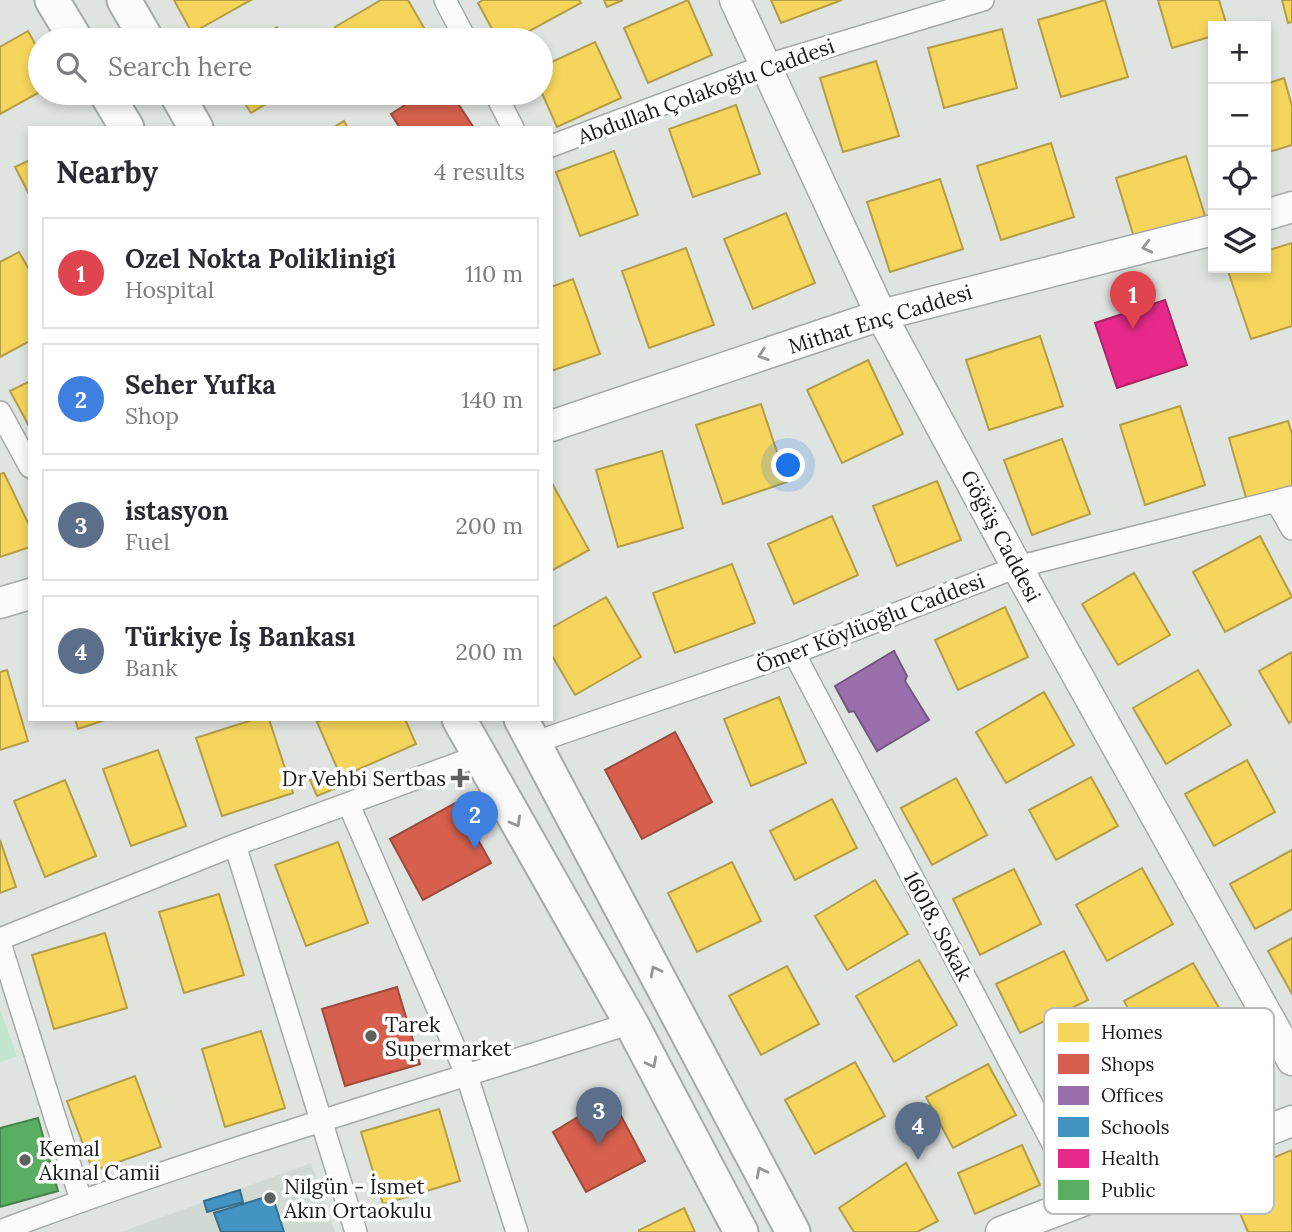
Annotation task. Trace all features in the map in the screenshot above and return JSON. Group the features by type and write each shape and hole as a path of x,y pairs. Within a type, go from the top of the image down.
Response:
{"main road":[{"path":"52,0 69,28"},
{"path":"124,0 140,28"},
{"name":"Göğüş Caddesi","path":"735,0 881,315 1017,567 1263,1008"},
{"path":"113,105 126,126"},
{"path":"183,105 195,126"},
{"path":"1271,213 1292,207"},
{"name":"Mithat Enç Caddesi","path":"553,425 881,315 1208,231"},
{"path":"0,603 28,595"},
{"path":"460,721 631,1023 741,1232"},
{"path":"527,731 793,1232"},
{"name":"Göğüş Caddesi","path":"1274,1028 1292,1060"},
{"path":"1274,1128 1292,1121"},
{"path":"1001,1232 1045,1214"}],"street":[{"path":"445,0 460,28"},
{"name":"Abdullah Çolakoğlu Caddesi","path":"553,145 767,65 983,0"},
{"path":"501,105 512,126"},
{"path":"0,412 28,463"},
{"path":"1284,499 1292,529"},
{"name":"Ömer Köylüoğlu Caddesi","path":"527,731 794,653 1017,567 1284,499"},
{"name":"16018. Sokak","path":"794,653 1044,1127"},
{"path":"81,1200 0,941 234,845 478,756"},
{"path":"349,805 467,1076 517,1232"},
{"path":"234,845 323,1120 356,1232"},
{"path":"0,1231 81,1200 323,1120 631,1023"}],"shaded area":[{"name":"Nilgün - İsmet Akın Ortaokulu","path":"311,1163 335,1232 121,1232"}],"green space":[{"path":"0,1010 17,1056 0,1062"}],"building: Homes":[{"path":"174,0 251,0 201,28 189,28"},
{"path":"381,0 408,0 424,28 336,28"},
{"path":"483,0 579,0 581,3 535,28 492,28 478,3"},
{"path":"604,0 623,0 607,7"},
{"path":"688,0 712,55 648,83 624,28"},
{"path":"771,0 842,0 781,23"},
{"path":"1105,0 1128,77 1061,97 1038,20"},
{"path":"1158,0 1219,0 1225,21 1208,21 1208,37 1172,48"},
{"path":"1282,0 1292,0 1292,22 1288,23"},
{"path":"1002,29 1017,88 944,108 928,48"},
{"path":"28,31 28,99 0,114 0,47"},
{"path":"595,42 621,98 557,127 547,105 553,105 553,61"},
{"path":"876,61 899,136 843,152 820,78"},
{"path":"1284,78 1292,106 1292,145 1271,151 1271,84"},
{"path":"246,105 264,105 251,113"},
{"path":"736,105 760,174 693,197 669,129"},
{"path":"1051,143 1074,217 1001,240 977,166"},
{"path":"614,151 638,215 580,236 556,172"},
{"path":"1186,156 1207,222 1136,244 1116,178"},
{"path":"28,161 28,192 15,167"},
{"path":"940,179 963,249 890,272 867,202"},
{"path":"786,213 815,283 753,309 724,239"},
{"path":"1292,243 1292,326 1251,339 1229,273 1271,273 1271,249"},
{"path":"686,248 714,325 649,348 622,271"},
{"path":"19,252 28,268 28,342 0,357 0,262"},
{"path":"573,279 600,354 553,370 553,286"},
{"path":"1040,336 1063,406 989,430 966,360"},
{"path":"868,360 903,434 842,463 807,390"},
{"path":"28,382 28,424 10,391"},
{"path":"761,404 787,482 723,504 696,425"},
{"path":"1180,406 1205,485 1145,505 1120,425"},
{"path":"1288,421 1292,434 1292,488 1247,501 1229,438"},
{"path":"1062,439 1090,514 1032,535 1004,460"},
{"path":"662,451 683,528 618,547 596,470"},
{"path":"4,473 28,523 28,548 0,557 0,474"},
{"path":"937,481 961,540 897,566 873,506"},
{"path":"553,485 589,550 553,570"},
{"path":"832,516 858,575 794,604 768,544"},
{"path":"1260,536 1292,597 1225,632 1193,572"},
{"path":"732,564 755,623 675,653 653,593"},
{"path":"1134,573 1170,635 1118,665 1082,604"},
{"path":"606,597 641,657 575,695 553,657 553,627"},
{"path":"1005,607 1028,657 958,690 935,640"},
{"path":"1292,652 1292,721 1289,723 1259,671"},
{"path":"7,670 28,741 0,750 0,672"},
{"path":"1198,670 1231,725 1166,764 1133,708"},
{"path":"1044,692 1074,745 1006,783 976,732"},
{"path":"779,697 806,763 751,786 724,719"},
{"path":"76,721 102,721 78,729"},
{"path":"249,721 270,721 293,793 222,816 196,738"},
{"path":"406,721 416,744 341,777 317,722"},
{"path":"158,750 186,826 131,846 103,769"},
{"path":"1247,760 1275,812 1214,846 1185,794"},
{"path":"328,773 334,789 317,796 310,780"},
{"path":"1091,777 1118,826 1056,860 1029,810"},
{"path":"956,778 987,835 932,865 901,808"},
{"path":"65,780 96,856 45,877 14,801"},
{"path":"832,799 857,848 795,880 770,831"},
{"path":"0,840 16,887 0,893"},
{"path":"338,842 368,923 306,946 275,865"},
{"path":"1292,850 1292,909 1255,929 1230,884"},
{"path":"732,862 761,921 697,952 668,893"},
{"path":"1142,868 1173,924 1107,961 1076,905"},
{"path":"1014,869 1041,924 980,955 953,899"},
{"path":"875,880 908,934 847,970 815,916"},
{"path":"219,894 244,975 184,993 159,912"},
{"path":"105,933 127,1008 54,1029 32,955"},
{"path":"1292,938 1292,994 1268,951"},
{"path":"1064,951 1088,1000 1072,1008 1044,1008 1044,1021 1020,1033 996,984"},
{"path":"919,960 957,1025 894,1062 856,996"},
{"path":"1193,963 1219,1008 1128,1008 1124,1001"},
{"path":"787,966 819,1024 761,1055 729,996"},
{"path":"261,1031 285,1108 225,1127 202,1049"},
{"path":"855,1062 885,1116 815,1154 785,1100"},
{"path":"988,1064 1016,1115 953,1148 926,1097"},
{"path":"135,1076 161,1147 93,1171 67,1101"},
{"path":"439,1109 460,1181 383,1204 361,1132"},
{"path":"1022,1145 1040,1185 975,1214 958,1173"},
{"path":"1292,1150 1292,1232 1248,1232 1240,1214 1274,1214 1274,1158"},
{"path":"906,1163 938,1221 917,1232 854,1232 839,1208"},
{"path":"684,1208 695,1232 639,1232 639,1230"}],"building: Shops":[{"path":"405,105 459,105 473,126 399,126 391,114"},
{"path":"675,732 712,802 642,839 605,770"},
{"path":"457,802 491,863 423,900 390,839"},
{"name":"Tarek Supermarket","path":"397,987 420,1064 345,1086 322,1009"},
{"path":"611,1097 645,1161 586,1192 553,1132"}],"building: Offices":[{"path":"894,651 907,676 905,681 929,720 877,751 854,711 849,712 835,686"}],"building: Schools":[{"path":"240,1190 243,1202 207,1212 204,1201"},
{"path":"272,1195 284,1232 221,1232 214,1213"}],"building: Health":[{"path":"1165,300 1187,365 1117,388 1095,323"}],"building: Public":[{"name":"Kemal Akınal Camii","path":"38,1118 58,1191 0,1207 0,1128"}],"place":[{"name":"Ozel Nokta Poliklinigi","path":"1133,329"},
{"name":"Dr Vehbi Sertbas","path":"460,778"},
{"name":"Seher Yufka","path":"475,849"},
{"name":"Tarek Supermarket","path":"371,1036"},
{"name":"istasyon","path":"599,1145"},
{"name":"Kemal Akınal Camii","path":"25,1160"},
{"name":"Türkiye İş Bankası","path":"918,1160"},
{"name":"Nilgün - İsmet Akın Ortaokulu","path":"270,1198"}]}
